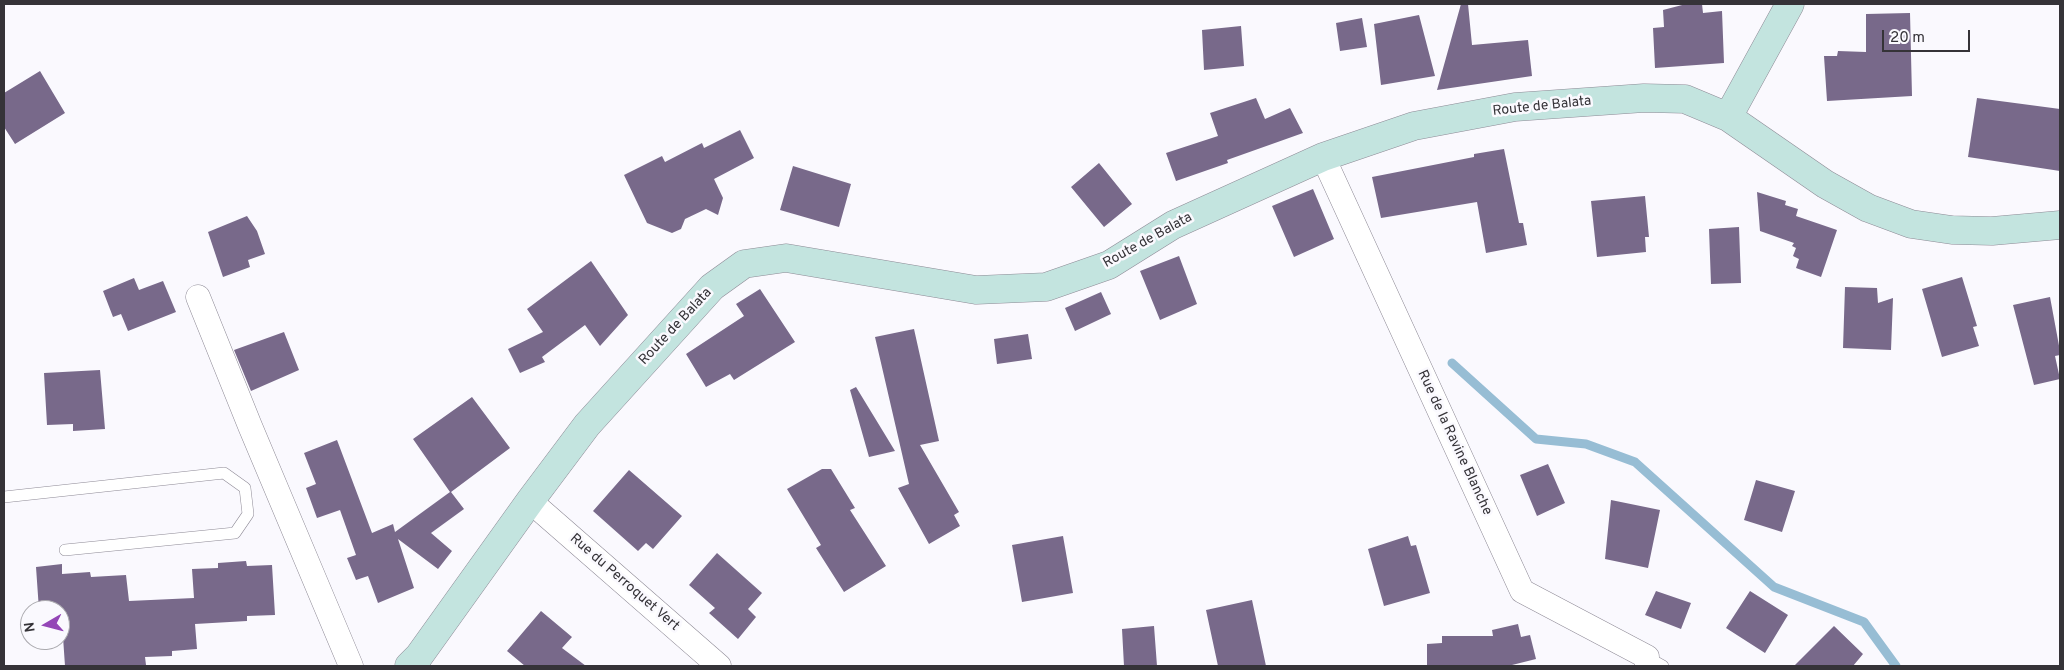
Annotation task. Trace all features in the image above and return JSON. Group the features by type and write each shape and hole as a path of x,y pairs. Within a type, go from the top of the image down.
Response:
{"main road":[{"path":"1728,117 1790,4"},
{"name":"Route de Balata","path":"409,666 419,656 586,425 712,287 744,264 786,258 976,290 1046,287 1109,265 1172,226 1323,158 1414,126 1515,107 1644,98 1685,99 1728,117 1825,184 1868,208 1911,224 1952,230 1992,231 2060,225"}],"street":[{"name":"Rue de la Ravine Blanche","path":"1323,158 1522,591 1652,663"},
{"path":"198,298 351,666"},
{"name":"Rue du Perroquet Vert","path":"530,501 719,666"}],"lane":[{"path":"4,497 224,473 245,488 248,514 235,533 65,550"}],"building":[{"path":"1461,4 1468,4 1472,45 1528,40 1532,76 1437,90"},
{"path":"1686,4 1702,4 1703,13 1722,11 1724,63 1655,68 1653,28 1664,27 1663,10"},
{"path":"1910,13 1912,96 1827,101 1824,56 1837,56 1838,51 1866,52 1866,14"},
{"path":"1419,15 1435,76 1381,85 1374,24"},
{"path":"1362,18 1367,47 1340,51 1336,23"},
{"path":"1241,26 1244,66 1204,70 1202,30"},
{"path":"40,71 65,113 15,144 4,127 4,93"},
{"path":"1256,98 1265,119 1290,108 1303,133 1227,160 1228,163 1176,181 1166,153 1218,136 1210,113"},
{"path":"1977,98 2060,109 2060,171 1968,157"},
{"path":"740,130 754,158 714,179 723,198 718,215 706,209 685,219 681,229 672,233 647,223 624,175 662,156 665,162 702,143 704,148"},
{"path":"1504,149 1519,223 1523,223 1527,245 1486,253 1477,202 1381,218 1372,177 1474,157 1474,154"},
{"path":"1099,163 1132,204 1104,227 1071,187"},
{"path":"793,166 851,184 839,227 780,210"},
{"path":"1313,189 1334,239 1294,257 1272,206"},
{"path":"1757,192 1786,201 1785,205 1798,209 1796,216 1837,230 1821,277 1796,268 1799,259 1793,256 1796,248 1792,246 1794,243 1760,231"},
{"path":"1645,196 1649,237 1645,237 1646,252 1597,257 1591,201"},
{"path":"247,216 257,231 265,254 248,260 250,267 223,277 208,232"},
{"path":"1739,227 1741,283 1711,284 1709,229"},
{"path":"1179,256 1197,304 1160,320 1140,271"},
{"path":"591,261 628,315 600,346 585,325 542,357 545,362 520,373 508,349 543,332 527,309"},
{"path":"1962,277 1977,326 1973,327 1979,346 1942,357 1922,289"},
{"path":"134,278 139,290 163,281 176,312 128,331 121,314 113,317 103,291"},
{"path":"1845,287 1877,288 1878,303 1893,298 1891,350 1843,348"},
{"path":"760,289 795,342 734,380 730,374 706,387 686,354 744,316 736,304"},
{"path":"1101,292 1111,314 1075,331 1065,308"},
{"path":"2050,297 2060,351 2060,355 2055,356 2060,379 2034,385 2013,305"},
{"path":"914,329 939,441 920,445 959,512 954,515 960,526 929,544 898,488 909,484 875,337"},
{"path":"284,332 299,370 251,391 234,350"},
{"path":"1028,334 1032,359 997,364 994,339"},
{"path":"100,370 105,429 73,431 73,424 47,425 44,373"},
{"path":"856,387 895,451 869,457 850,390"},
{"path":"472,397 510,448 451,492 464,509 431,533 452,551 438,569 398,539 414,588 378,603 368,576 356,580 347,558 356,555 340,510 317,518 306,488 316,484 304,453 337,440 372,533 393,524 395,532 450,492 413,439"},
{"path":"1548,464 1565,503 1537,516 1520,475"},
{"path":"822,469 831,469 855,508 850,510 886,566 844,592 816,548 821,545 787,489"},
{"path":"629,470 682,516 653,549 646,543 638,551 593,511"},
{"path":"1756,480 1795,491 1782,532 1744,520"},
{"path":"1611,500 1660,510 1648,568 1605,559"},
{"path":"1063,536 1073,593 1022,602 1012,545"},
{"path":"1408,536 1411,546 1416,545 1430,593 1384,606 1368,549"},
{"path":"717,553 762,593 748,609 756,617 738,639 709,613 715,608 689,585"},
{"path":"246,561 247,566 272,565 275,615 247,616 247,621 195,624 197,649 172,651 172,656 145,657 146,665 65,666 64,650 70,650 70,600 38,600 36,567 62,564 62,574 90,572 91,577 126,575 129,601 194,598 192,569 218,568 218,563"},
{"path":"1656,591 1691,603 1681,629 1645,615"},
{"path":"1750,591 1788,615 1765,653 1726,628"},
{"path":"1252,600 1266,666 1218,666 1206,610"},
{"path":"541,611 572,637 562,648 586,666 525,666 507,651"},
{"path":"1518,624 1521,637 1530,635 1536,659 1508,666 1427,666 1427,644 1442,643 1442,636 1493,636 1492,630"},
{"path":"1154,626 1157,666 1124,666 1122,629"},
{"path":"1834,626 1863,654 1853,666 1794,666"}],"waterway":[{"path":"1452,363 1536,439 1586,444 1635,462 1774,587 1864,622 1896,666"}]}
